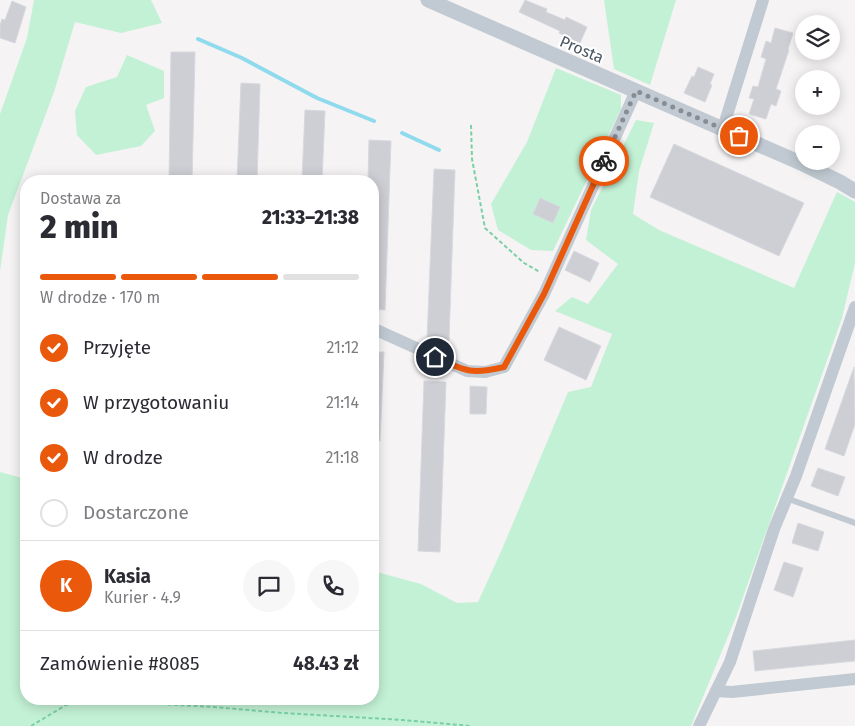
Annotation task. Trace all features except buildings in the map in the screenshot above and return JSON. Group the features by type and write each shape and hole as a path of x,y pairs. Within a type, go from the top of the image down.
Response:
{"street":[{"name":"Prosta","path":"428,0 723,128 803,164 840,182 855,192"},
{"path":"723,128 763,0"},
{"path":"379,331 467,371 485,372 504,367 551,278 636,91"},
{"path":"698,726 730,662 774,529 826,392 855,307"},
{"path":"716,690 732,692 855,679"}],"lane":[{"path":"786,498 855,523"}],"path":[{"path":"471,125 472,159 485,228 524,263 551,278"},
{"path":"31,726 66,705"},
{"path":"178,705 471,726"}],"green space":[{"path":"34,0 151,0 162,23 121,33 75,22 54,92 23,175 20,175 20,183 8,215 0,271 0,114 27,38"},
{"path":"604,0 676,0 650,85 614,69"},
{"path":"127,55 164,71 164,98 146,105 155,131 141,146 96,155 77,135 75,111 86,87 117,77"},
{"path":"556,68 621,95 621,109 553,251 531,250 498,230 491,204 527,142"},
{"path":"636,120 654,123 639,171 633,214 659,230 794,288 837,192 855,202 855,263 842,318 736,617 691,726 0,726 0,472 20,477 20,705 379,705 379,573 421,584 457,603 478,602 568,392 591,387 612,334 555,311 572,297 588,304 618,264 586,240 591,210"}],"waterway":[{"path":"198,39 242,58 317,98 374,121"},
{"path":"402,133 439,150"}],"way so far":[{"path":"604,161 636,91 739,136"}],"route":[{"path":"435,357 467,371 485,372 504,367 544,294 604,161"}]}
